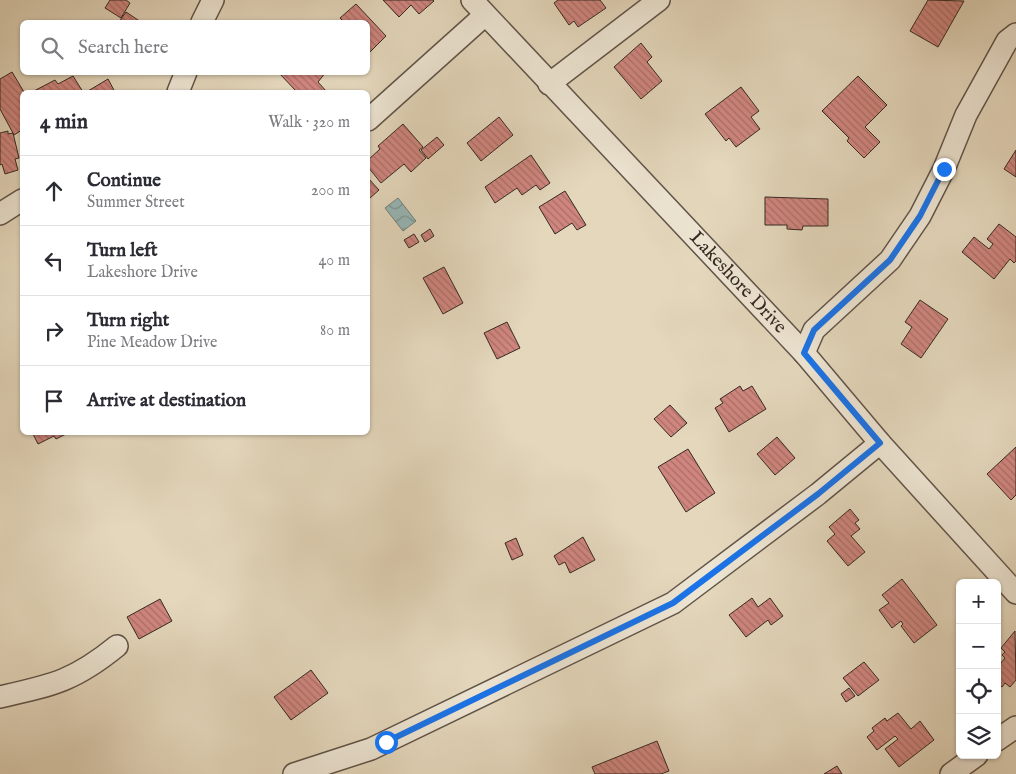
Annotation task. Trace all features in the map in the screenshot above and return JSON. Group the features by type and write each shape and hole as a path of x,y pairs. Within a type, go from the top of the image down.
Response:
{"street":[{"path":"203,20 213,0"},
{"path":"549,84 659,0"},
{"path":"370,118 479,7"},
{"name":"Lakeshore Drive","path":"479,7 549,84 804,353 880,443 1016,592"},
{"path":"804,353 814,330 890,260 920,216 944,169 966,116 1007,41 1016,34"},
{"path":"179,90 185,75"},
{"path":"0,214 20,201"},
{"path":"294,774 371,750 673,603 818,494 880,443"},
{"path":"0,697 54,684 75,676 117,646"},
{"path":"1001,737 1016,727"},
{"path":"951,774 972,759"}],"water":[{"path":"398,198 416,221 403,231 385,208"}],"building":[{"path":"110,0 126,0 130,3 121,18 105,8"},
{"path":"383,0 434,1 419,14 411,5 399,17"},
{"path":"558,0 600,0 606,8 578,27 574,21 569,25 554,3"},
{"path":"928,0 964,1 938,47 910,31"},
{"path":"356,4 386,36 370,52 370,20 342,20 340,18"},
{"path":"126,12 138,20 120,20"},
{"path":"641,43 652,57 647,62 662,81 641,99 614,67"},
{"path":"12,72 23,90 20,90 20,131 14,135 0,109 0,79"},
{"path":"281,75 324,75 318,82 325,90 295,90"},
{"path":"73,76 82,90 36,90 55,80 58,84"},
{"path":"858,76 887,105 865,127 880,142 864,158 847,141 849,138 822,111"},
{"path":"108,79 114,90 90,90"},
{"path":"741,87 759,111 751,117 760,129 736,147 729,138 726,141 705,114"},
{"path":"499,117 513,135 481,161 467,143"},
{"path":"403,124 423,147 419,150 426,158 411,172 404,164 381,183 370,169 370,158 380,149 378,146"},
{"path":"8,131 8,134 13,133 19,158 15,159 18,170 5,174 2,164 0,165 0,133"},
{"path":"437,137 444,145 428,159 421,150"},
{"path":"1016,150 1016,177 1004,169"},
{"path":"531,155 550,183 540,190 536,185 522,195 517,188 495,203 485,187"},
{"path":"370,180 379,190 370,198"},
{"path":"565,191 586,225 577,230 572,223 555,234 539,207"},
{"path":"765,197 828,199 828,226 803,226 802,230 787,229 787,225 765,225"},
{"path":"999,224 1016,237 1016,261 1014,263 1010,259 994,279 962,252 974,237 989,249 993,244 987,239"},
{"path":"430,229 434,236 425,242 421,235"},
{"path":"414,234 419,242 409,248 404,240"},
{"path":"444,267 463,303 443,314 423,278"},
{"path":"920,300 948,319 921,358 901,344 912,327 905,322"},
{"path":"507,322 520,348 497,359 484,333"},
{"path":"740,386 743,391 752,386 766,409 729,432 715,408 723,403 720,399"},
{"path":"670,405 687,423 671,437 654,419"},
{"path":"34,435 64,435 56,439 54,436 38,444"},
{"path":"777,437 795,458 775,475 757,454"},
{"path":"1016,447 1016,495 1011,500 987,474"},
{"path":"688,449 715,493 686,512 658,467"},
{"path":"850,509 859,520 855,523 860,529 851,536 865,552 848,566 827,541 835,534 829,527"},
{"path":"583,537 595,560 570,573 565,562 559,565 554,556"},
{"path":"516,538 523,555 512,560 505,543"},
{"path":"902,579 937,625 914,643 901,626 903,624 901,621 892,628 879,610 889,603 882,595"},
{"path":"752,598 758,607 770,598 783,616 771,625 768,620 746,637 729,615"},
{"path":"160,599 172,621 139,639 127,617"},
{"path":"1015,631 1016,680 1010,687 1005,683 1001,686 1001,663 1005,658 1002,655 1005,652 1001,648"},
{"path":"864,662 879,680 858,696 843,678"},
{"path":"311,670 328,693 291,720 274,697"},
{"path":"849,688 855,696 846,702 841,694"},
{"path":"898,713 911,729 920,721 934,740 899,767 885,749 898,739 895,736 877,750 867,737 874,731 872,728 885,718 887,721"},
{"path":"657,741 669,771 661,774 595,774 592,767"},
{"path":"837,766 842,774 824,774"}],"route":[{"path":"386,742 673,603 818,494 880,443 804,353 814,330 890,260 920,216 944,169"}]}
